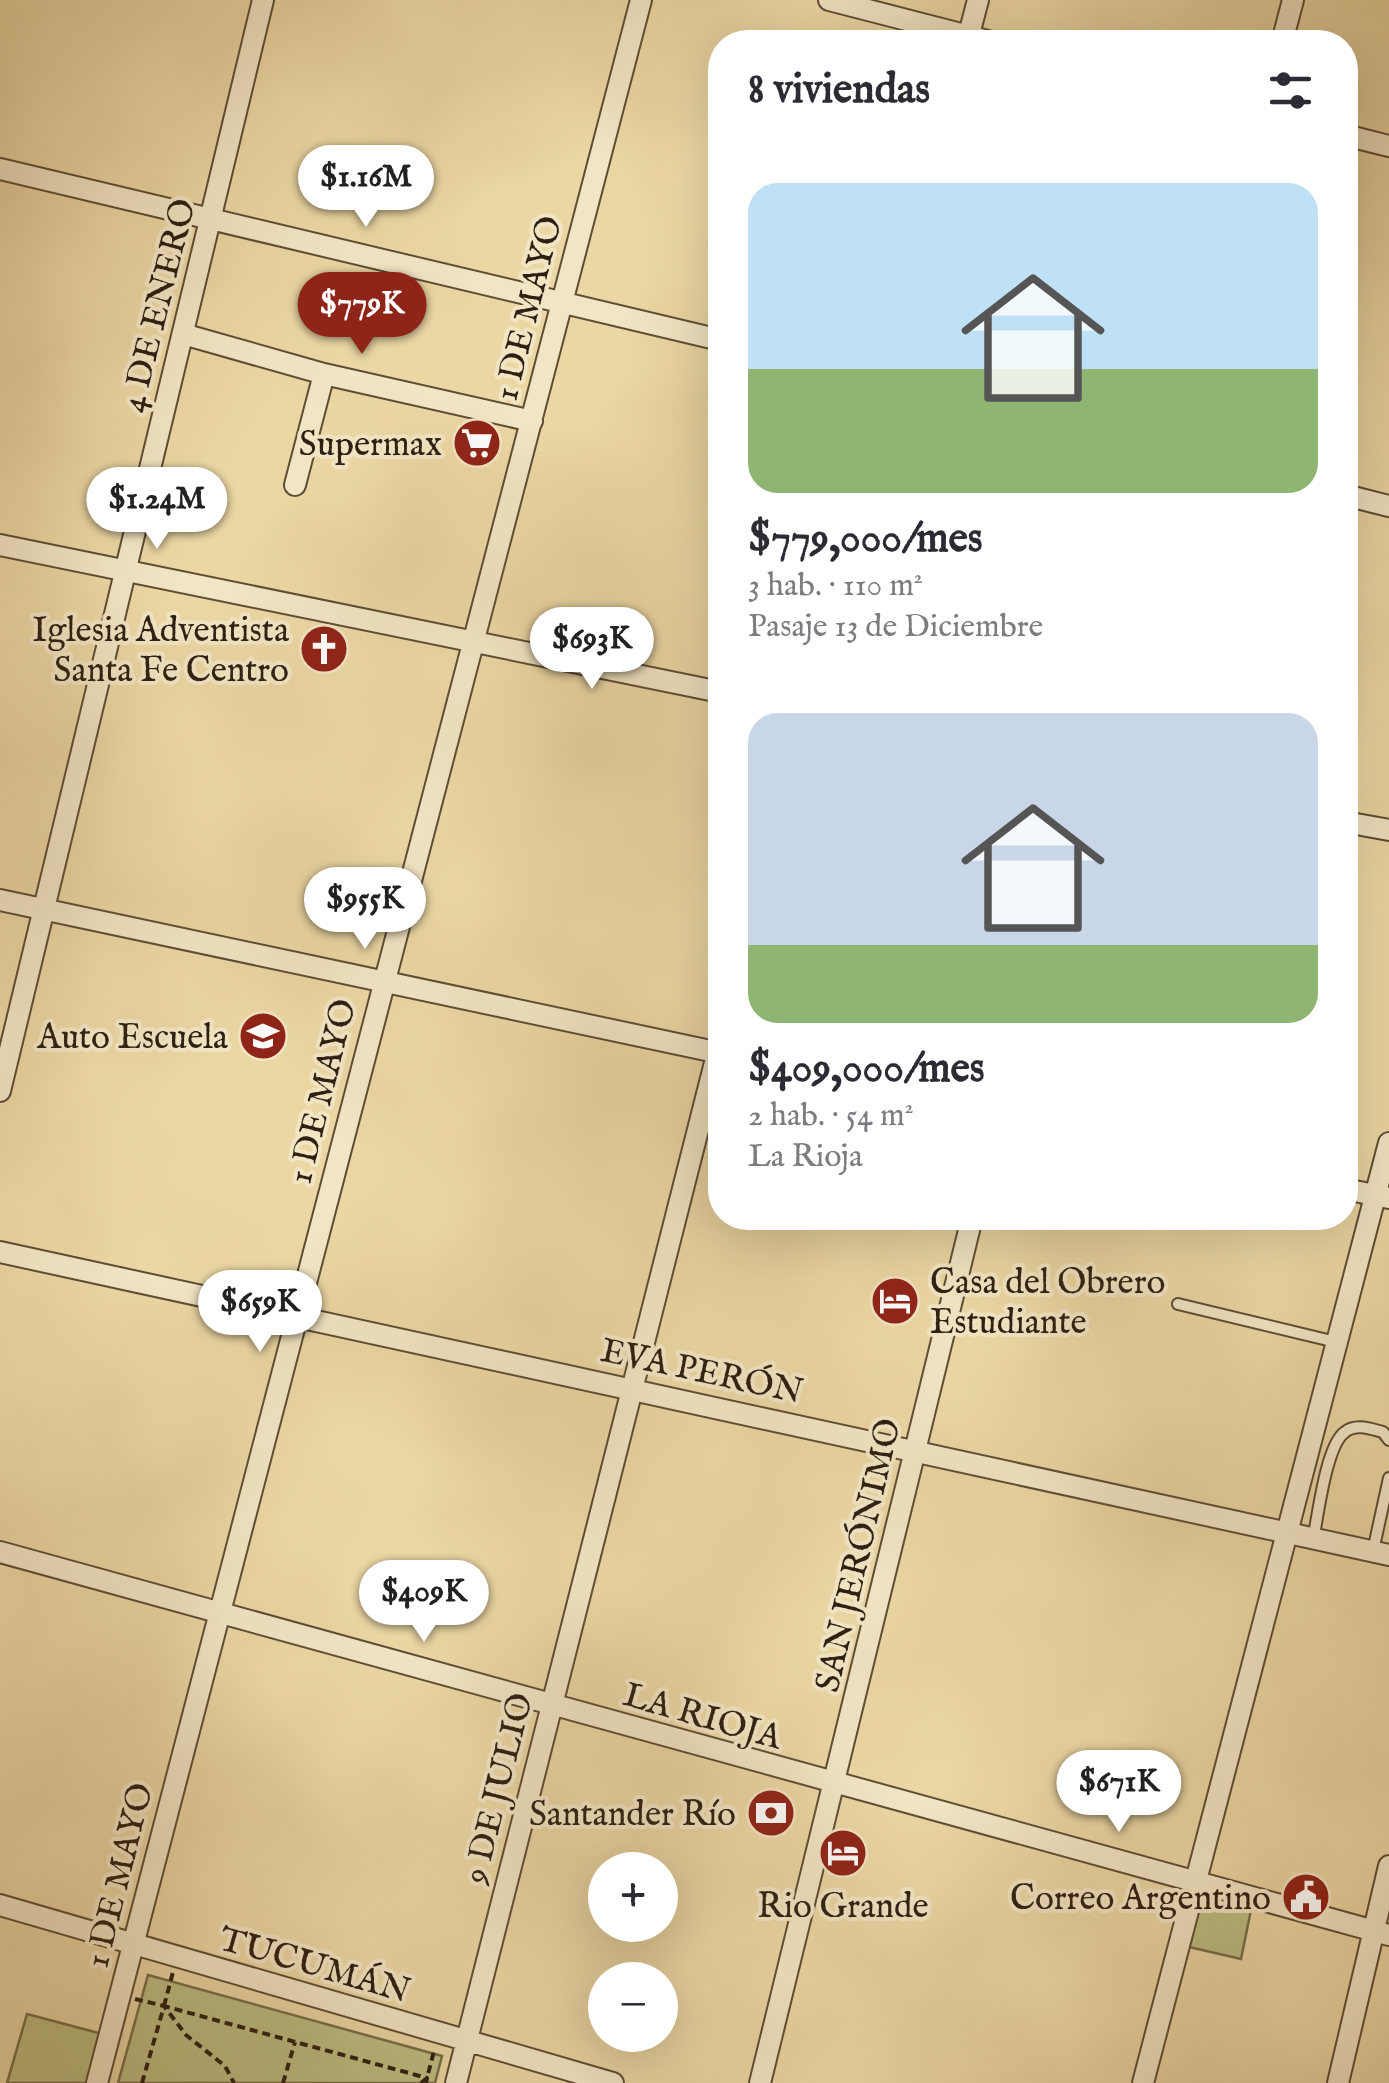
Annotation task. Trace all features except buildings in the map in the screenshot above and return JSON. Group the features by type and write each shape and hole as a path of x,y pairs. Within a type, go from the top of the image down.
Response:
{"street":[{"name":"4 DE ENERO","path":"0,1092 263,0"},
{"name":"1 DE MAYO","path":"97,2083 216,1614 641,0"},
{"path":"829,0 936,30"},
{"path":"970,30 978,0"},
{"path":"1285,30 1293,0"},
{"path":"1358,138 1389,146"},
{"path":"0,168 708,337"},
{"path":"183,334 324,374 532,421"},
{"path":"294,485 324,374"},
{"path":"1358,498 1389,506"},
{"path":"0,546 708,690"},
{"path":"1358,824 1389,830"},
{"path":"0,900 708,1048"},
{"name":"9 DE JULIO","path":"456,2083 708,1094"},
{"path":"1143,2083 1336,1342 1382,1197 1389,1143"},
{"name":"SAN JERÓNIMO","path":"760,2083 969,1230"},
{"name":"EVA PERÓN","path":"0,1252 915,1449 1381,1554"},
{"name":"LA RIOJA","path":"0,1552 835,1786 1381,1932"},
{"path":"1338,2083 1381,1932 1389,1866"},
{"name":"TUCUMÁN","path":"0,1904 613,2083"}],"lane":[{"path":"1178,1304 1336,1342"},
{"path":"1312,1540 1333,1448 1343,1433 1358,1426 1384,1432 1389,1440"},
{"path":"1381,1554 1389,1478"}],"path":[{"path":"142,2083 177,1958"},
{"path":"121,1995 425,2081 439,2034"},
{"path":"164,2006 186,2035 225,2066 234,2083"},
{"path":"284,2083 295,2042"}],"green space":[{"path":"1200,1891 1252,1905 1241,1959 1189,1947"},
{"path":"148,1975 442,2056 435,2083 118,2083"},
{"path":"27,2014 102,2034 88,2083 7,2083"}],"place":[{"name":"Supermax","path":"477,443"},
{"name":"Iglesia Adventista Santa Fe Centro","path":"324,649"},
{"name":"Auto Escuela","path":"263,1036"},
{"name":"Casa del Obrero Estudiante","path":"895,1301"},
{"name":"Santander Río","path":"771,1813"},
{"name":"Rio Grande","path":"843,1853"},
{"name":"Correo Argentino","path":"1306,1897"}]}
